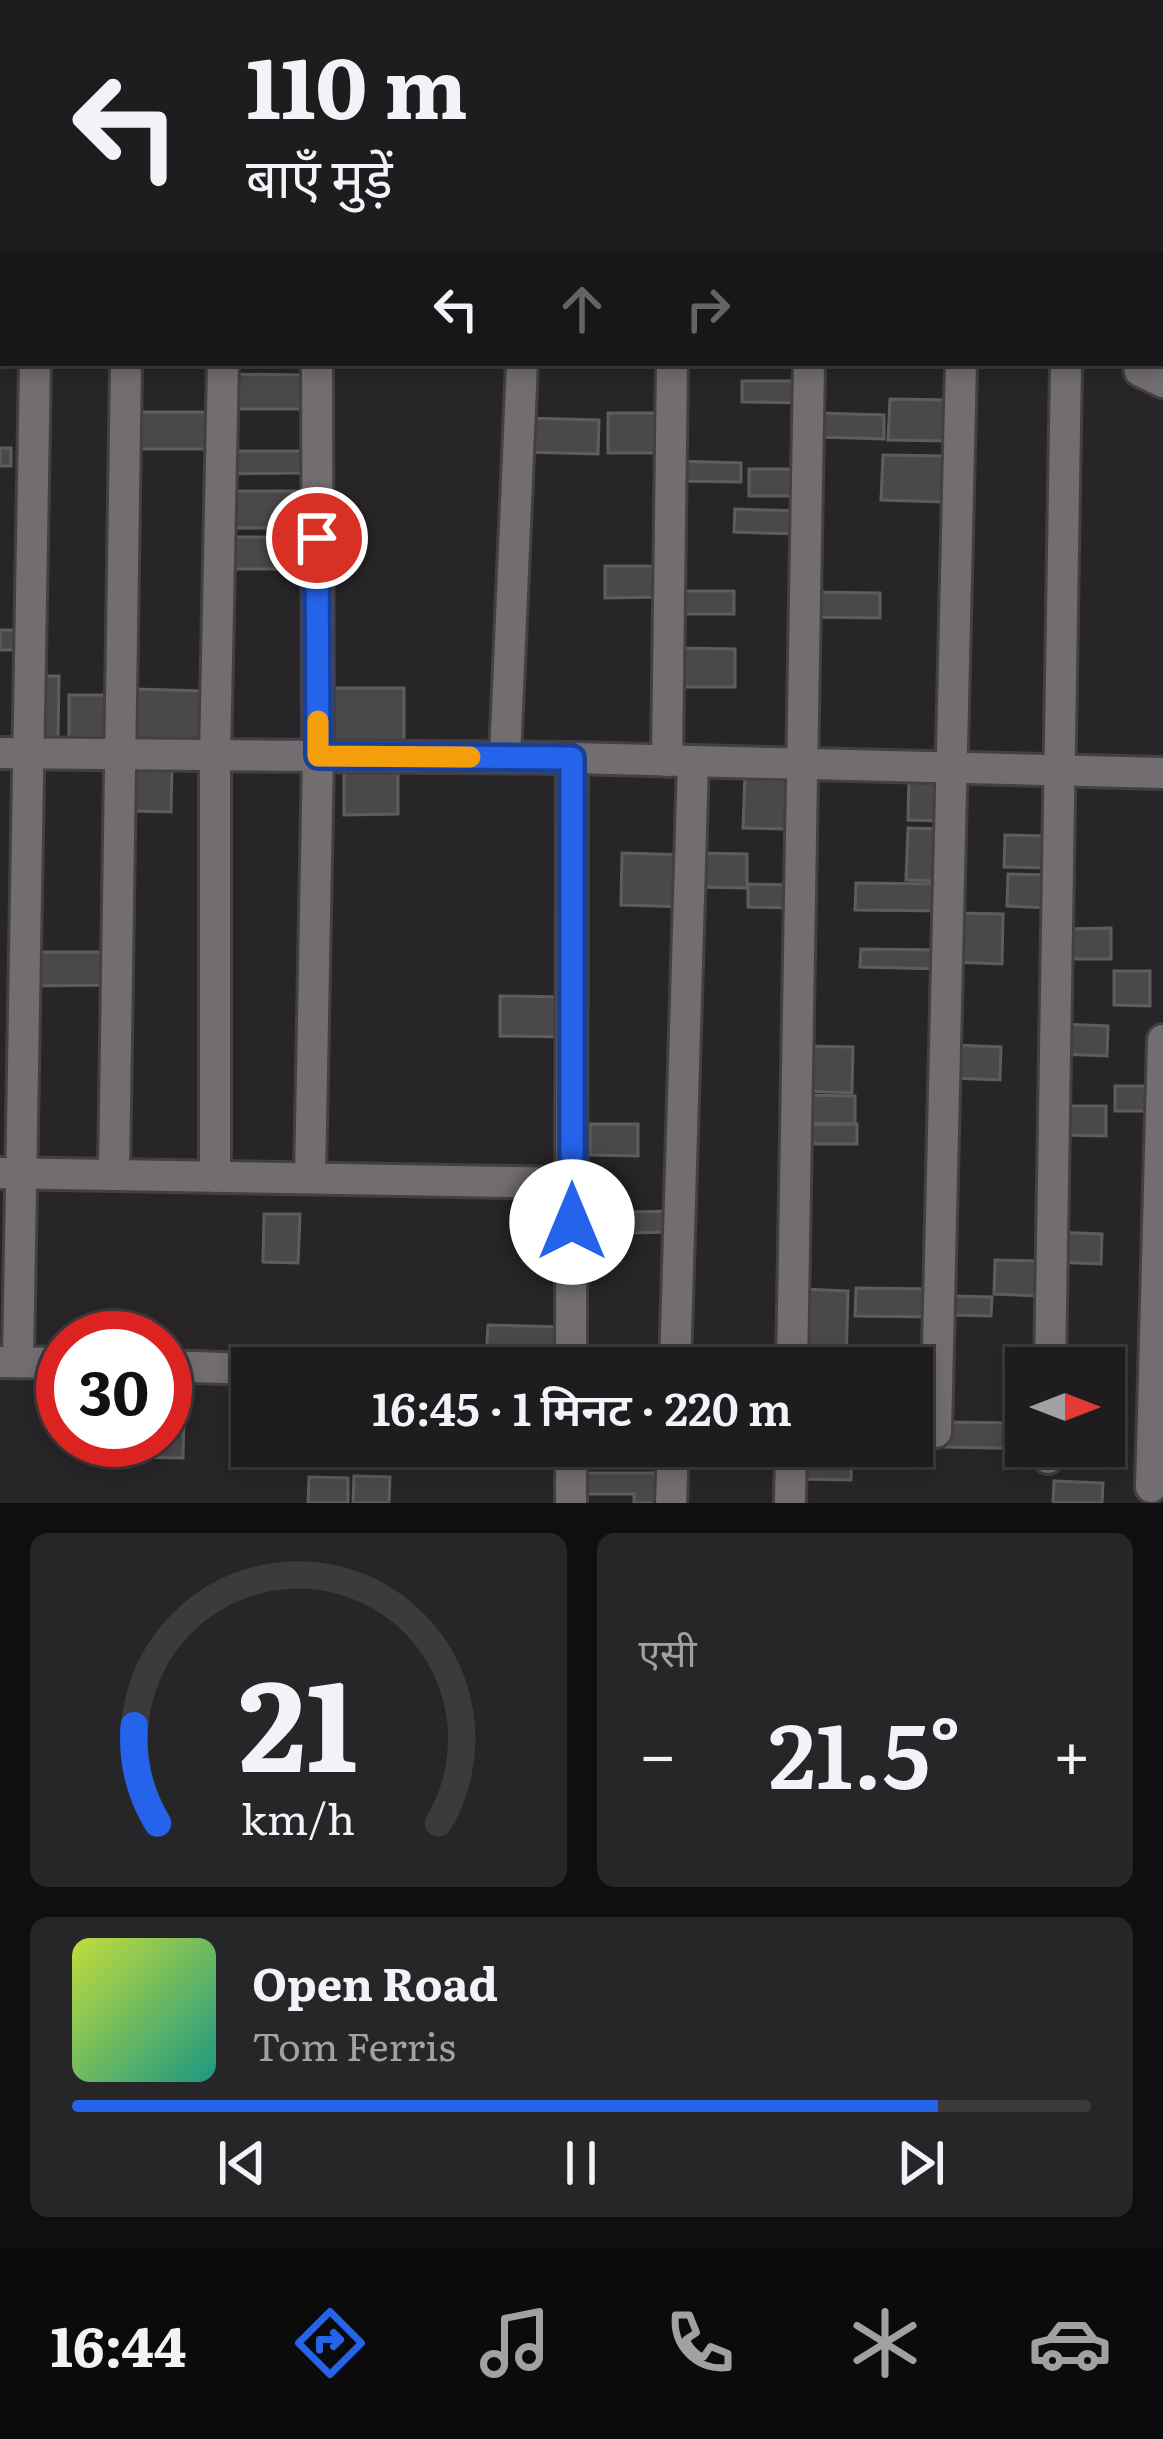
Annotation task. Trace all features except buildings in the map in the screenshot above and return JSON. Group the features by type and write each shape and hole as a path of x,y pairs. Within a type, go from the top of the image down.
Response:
{"street":[{"path":"9,1362 14,754 35,366"},
{"path":"114,1174 127,366"},
{"path":"215,1177 215,756 223,366"},
{"path":"310,1178 318,756 317,366"},
{"path":"505,757 519,366"},
{"path":"672,366 680,762 675,1347"},
{"path":"792,1347 809,366"},
{"path":"937,1432 961,366"},
{"path":"1050,1347 1066,366"},
{"path":"1139,366 1147,376 1163,382"},
{"path":"14,754 572,758 1163,773"},
{"path":"571,1347 572,758"},
{"path":"1151,1487 1160,1290 1163,1040"},
{"path":"12,1173 572,1184"},
{"path":"192,1367 231,1368"},
{"path":"571,1467 571,1503"},
{"path":"671,1503 672,1467"},
{"path":"790,1503 791,1467"}],"slow traffic":[{"path":"318,721 318,756 470,757"}],"route":[{"path":"317,538 318,756 572,758 572,1222"}]}
